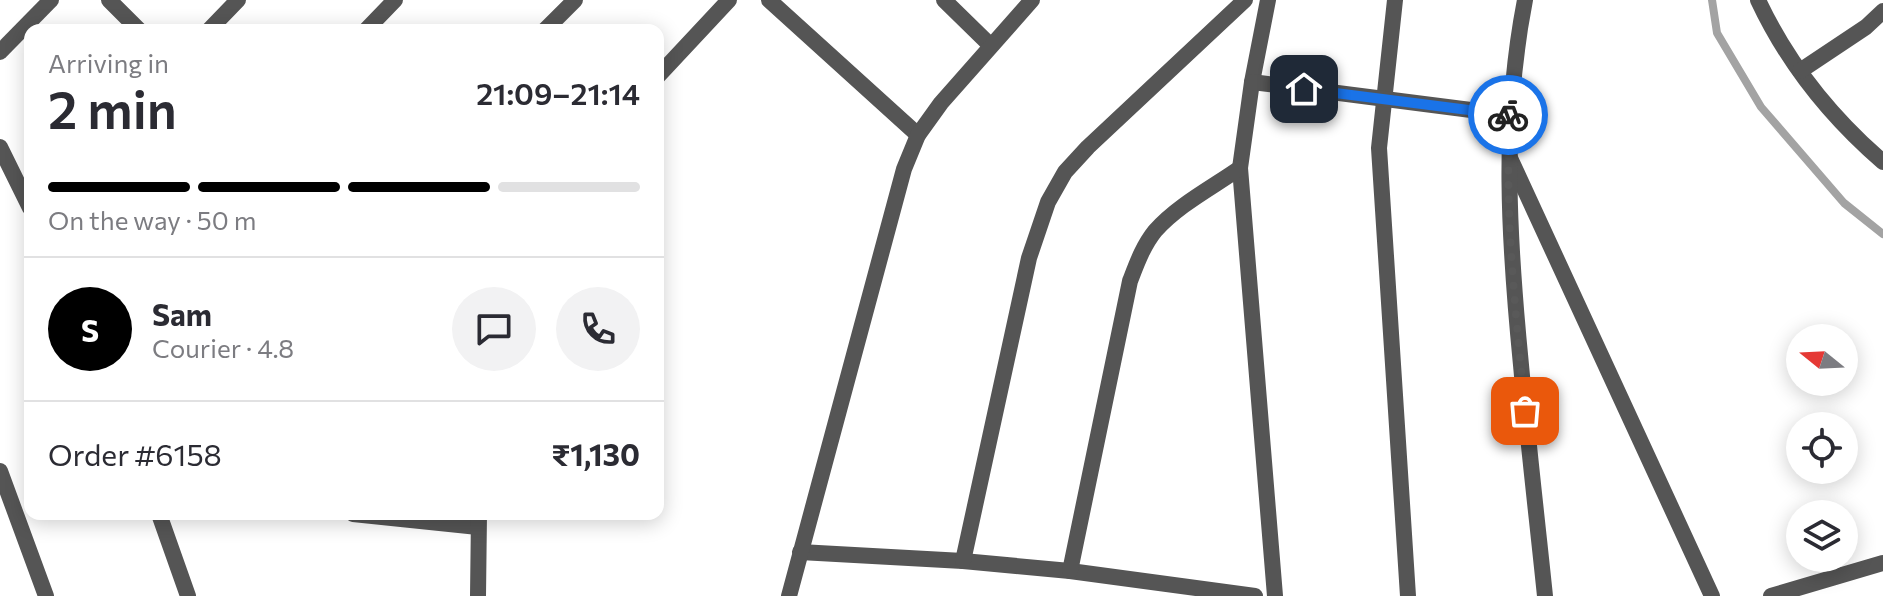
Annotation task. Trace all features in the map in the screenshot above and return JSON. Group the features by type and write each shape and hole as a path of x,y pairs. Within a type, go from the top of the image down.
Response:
{"street":[{"path":"27,24 51,0"},
{"path":"109,0 133,24"},
{"path":"215,24 238,0"},
{"path":"372,24 395,0"},
{"path":"551,24 575,0"},
{"path":"664,70 729,0"},
{"path":"769,0 918,135"},
{"path":"944,0 990,45"},
{"path":"789,596 904,169 918,135 990,45 1032,0"},
{"path":"963,561 1029,258 1048,202 1065,172 1088,147 1245,0"},
{"path":"1268,0 1240,168 1275,596"},
{"path":"1395,0 1379,148 1408,596"},
{"path":"1525,0 1516,44 1510,115 1509,240 1545,596"},
{"path":"1758,0 1800,71 1835,117 1883,162"},
{"path":"1800,71 1866,27 1883,11"},
{"path":"0,52 24,28"},
{"path":"1252,82 1510,115"},
{"path":"0,147 24,196"},
{"path":"1508,154 1712,596"},
{"path":"1070,571 1130,281 1141,253 1171,216 1240,168"},
{"path":"0,471 46,596"},
{"path":"161,520 188,596"},
{"path":"478,596 479,521"},
{"path":"800,552 963,561 1070,571 1255,596"},
{"path":"1771,596 1883,563"}],"waterway":[{"path":"1712,0 1717,33 1761,107 1844,203 1883,234"}],"way so far":[{"path":"1508,115 1509,240 1525,411"}],"route":[{"path":"1304,89 1508,115"}]}
